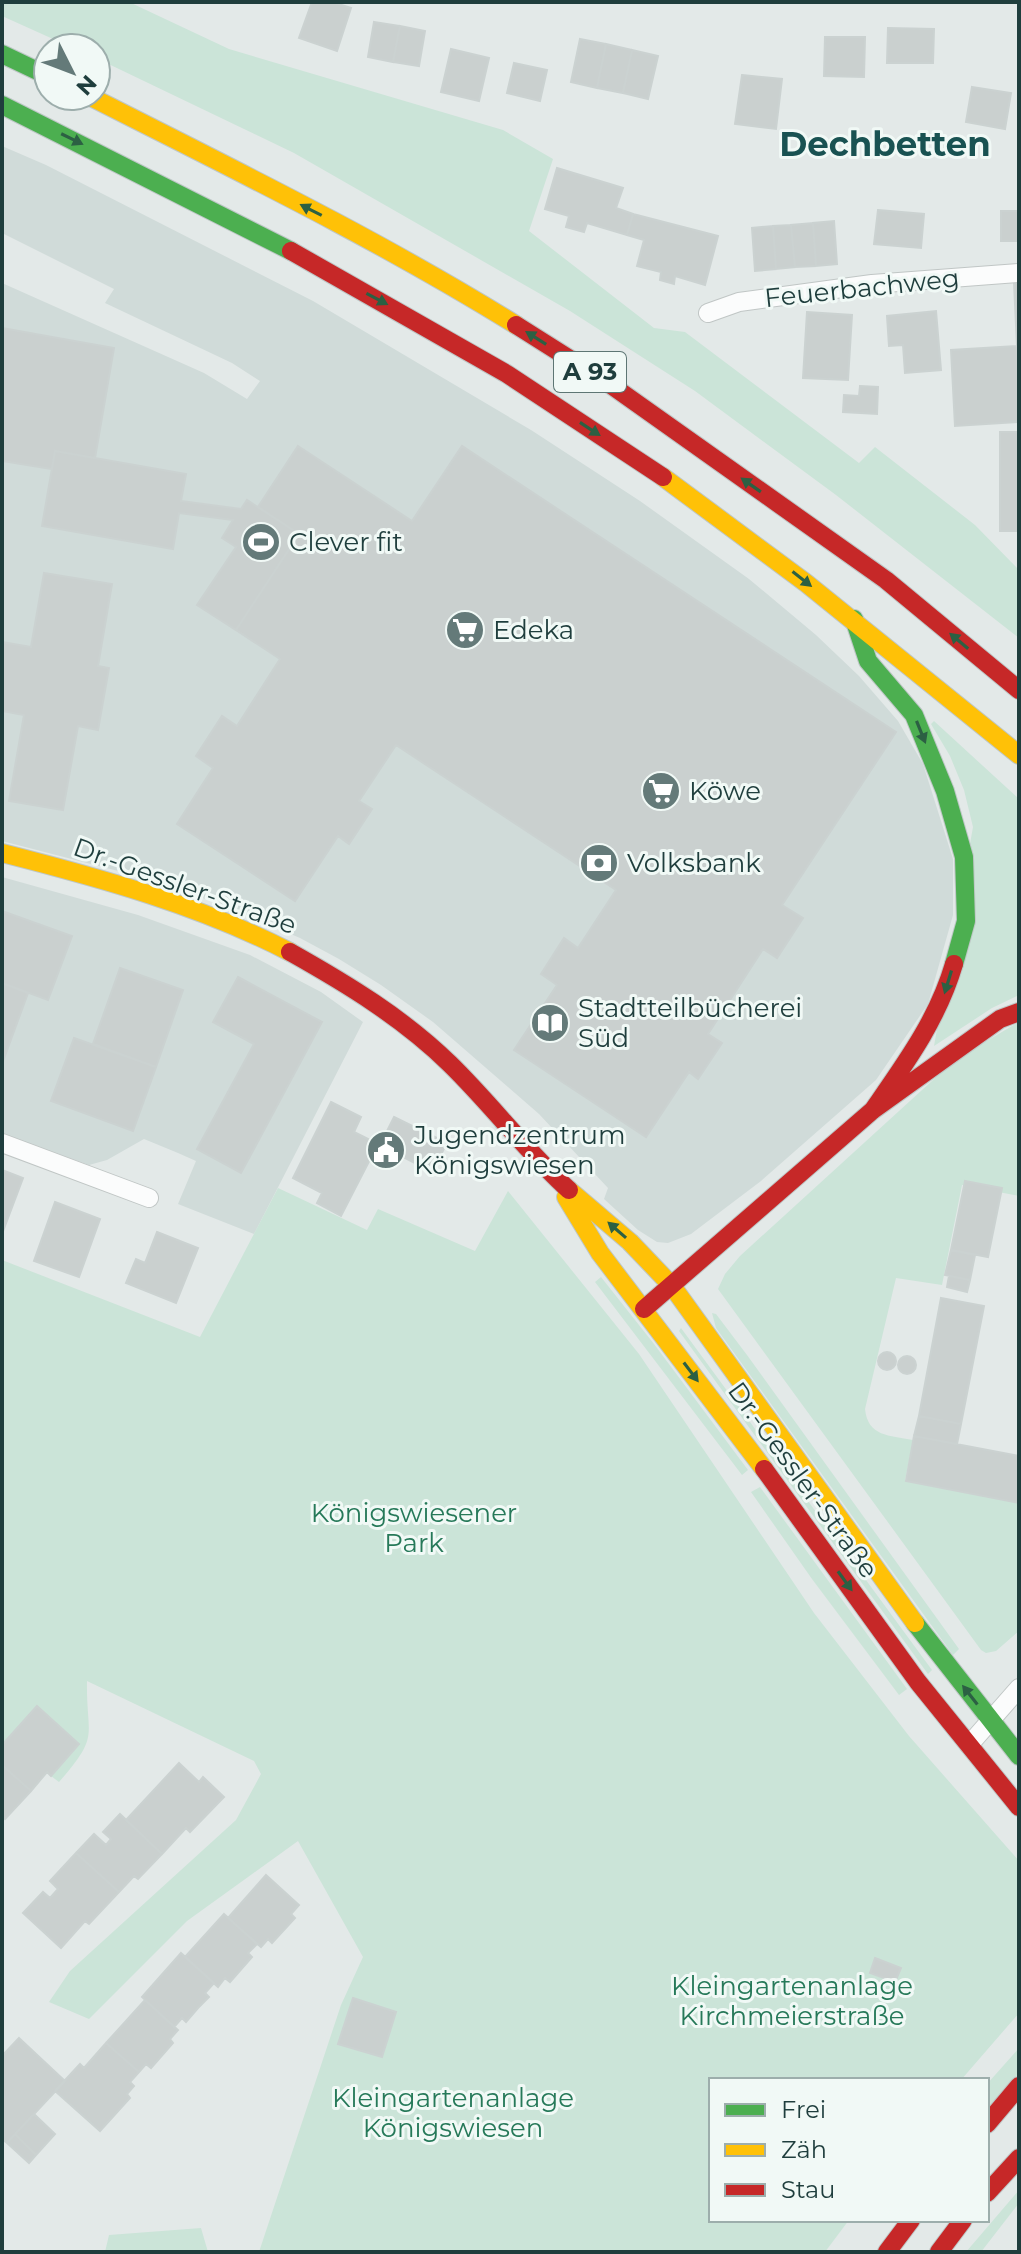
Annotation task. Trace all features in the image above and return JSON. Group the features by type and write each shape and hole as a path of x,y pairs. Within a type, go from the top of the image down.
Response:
{"main road":[{"path":"2,54 32,68"},
{"name":"A 93","path":"2,105 124,164 429,327 588,427 728,523 854,618 1019,755"},
{"name":"A 93","path":"112,108 351,230 464,293 611,385 886,580 1019,690"},
{"path":"854,618 868,661 914,715 945,791 964,857 966,921 945,994 916,1048 873,1110"},
{"name":"Dr.-Gessler-Straße","path":"2,853 74,870 240,928 311,962 412,1030 438,1053 477,1090 554,1177 631,1242 672,1286 906,1612 1019,1756"},
{"path":"644,1309 873,1110 1000,1019 1019,1012"},
{"name":"Dr.-Gessler-Straße","path":"554,1177 600,1253 918,1682 1019,1807"},
{"path":"989,2122 1019,2086"},
{"path":"989,2191 1019,2158"},
{"path":"887,2252 910,2222"},
{"path":"939,2252 962,2222"}],"street":[{"name":"Feuerbachweg","path":"708,313 739,302 872,284 1019,273"},
{"path":"2,1143 149,1198"},
{"path":"969,1745 1019,1688"}],"shaded area":[{"path":"2,146 46,165 313,301 531,430 640,501 749,579 816,635 859,676 898,721 923,764 953,859 953,915 928,1004 876,1080 761,1181 691,1234 668,1243 657,1242 638,1230 604,1199 608,1188 539,1114 433,1022 339,959 300,938 218,903 122,872 2,841 2,283 204,373 247,399 260,381 232,363 105,303 114,289 2,233"},
{"path":"2,877 138,915 250,955 321,992 363,1022 254,1234 178,1204 196,1161 144,1139 107,1160 89,1165 2,1134"}],"green space":[{"path":"2,2 129,2 229,49 503,130 553,159 529,231 654,328 685,332 859,463 875,447 975,525 1019,570 1019,638 836,495 695,391 570,311 294,153 112,66 112,32 38,32 2,16"},
{"path":"934,721 1019,799 1019,995 992,1008 934,1046 973,827 964,790 950,756 931,724"},
{"path":"1019,1022 1019,1196 962,1185 942,1285 896,1278 865,1409 875,1430 913,1440 905,1481 1019,1503 1019,1631 996,1651 986,1653 718,1289 725,1274 740,1256 956,1059"},
{"name":"Königswiesener Park","path":"278,1188 367,1230 378,1209 475,1251 508,1191 639,1354 814,1613 909,1736 1019,1861 1019,2013 963,2078 709,2078 709,2222 848,2222 825,2252 259,2252 341,2005 363,1957 298,1841 187,1921 89,2019 49,2002 70,1971 236,1820 261,1774 254,1761 87,1681 89,1725 86,1744 59,1782 51,1776 79,1744 2,1745 2,1260 200,1337"},
{"path":"601,1277 748,1470 742,1475 595,1282"},
{"path":"712,1313 716,1314 747,1355 959,1649 953,1655 716,1328"},
{"path":"681,1328 932,1670 928,1674 679,1331"},
{"path":"760,1487 907,1689 899,1695 751,1492"},
{"path":"1019,2048 1019,2073 989,2109 989,2082"},
{"path":"1019,2190 1019,2203 981,2252 966,2252"},
{"path":"201,2228 208,2252 105,2252 109,2235"}],"building":[{"path":"312,2 332,2 351,8 337,51 299,38"},
{"path":"374,22 400,26 393,62 368,57"},
{"path":"400,26 425,31 419,66 393,62"},
{"path":"888,28 934,29 933,63 887,63"},
{"path":"825,37 865,37 864,77 824,76"},
{"path":"580,39 606,44 597,88 571,82"},
{"path":"606,44 632,50 623,93 597,88"},
{"path":"451,49 489,58 479,101 441,92"},
{"path":"632,50 658,56 648,99 623,93"},
{"path":"514,63 547,70 540,101 507,93"},
{"path":"742,75 782,79 776,129 735,124"},
{"path":"972,87 1011,93 1005,129 966,122"},
{"path":"557,168 623,188 616,208 633,214 627,235 587,223 584,232 566,227 569,216 545,209"},
{"path":"878,210 924,214 921,248 874,244"},
{"path":"1001,211 1019,211 1019,241 1001,241"},
{"path":"633,214 718,236 705,285 675,276 674,284 660,280 661,272 637,266 644,240 627,235"},
{"path":"834,221 837,264 816,266 813,223"},
{"path":"813,223 816,266 795,267 791,225"},
{"path":"791,225 795,267 776,269 773,226"},
{"path":"773,226 776,269 755,271 752,228"},
{"path":"1014,283 1019,283 1019,422 955,426 951,350 1017,346"},
{"path":"936,311 941,370 905,373 903,345 889,346 887,316"},
{"path":"807,312 852,315 848,380 803,378"},
{"path":"2,328 114,348 95,458 55,451 52,469 2,461"},
{"path":"860,386 878,387 877,414 843,412 844,395 859,396"},
{"path":"1000,432 1019,432 1019,531 1000,531"},
{"name":"Köwe","path":"298,446 412,521 462,446 896,732 782,905 803,918 777,958 763,949 708,1034 722,1043 698,1079 689,1072 646,1137 514,1050 557,985 541,974 564,938 578,948 616,890 396,745 359,801 372,809 349,844 338,836 295,901 177,824 213,768 196,756 222,716 237,726 280,659 236,630 299,534 258,507"},
{"name":"Clever fit","path":"55,451 186,474 181,501 241,509 247,500 299,534 236,630 197,605 236,547 222,538 233,520 179,513 173,549 42,526"},
{"path":"44,573 112,584 98,666 109,668 98,730 78,726 63,810 9,801 24,715 2,711 2,642 31,647"},
{"path":"2,911 72,936 48,1000 2,983"},
{"path":"120,968 183,990 156,1067 93,1044"},
{"path":"238,977 322,1022 241,1173 197,1149 254,1044 213,1022"},
{"path":"2,983 28,993 2,1064"},
{"path":"74,1038 156,1067 133,1131 51,1101"},
{"path":"331,1102 361,1117 354,1132 378,1144 341,1216 317,1203 322,1193 293,1178"},
{"path":"394,1117 447,1143 432,1172 380,1145"},
{"path":"2,1170 23,1178 2,1234"},
{"path":"965,1181 1002,1188 988,1257 951,1250"},
{"path":"55,1202 100,1219 79,1277 34,1261"},
{"path":"157,1232 198,1248 176,1303 126,1283 136,1259 145,1263"},
{"path":"951,1250 975,1255 970,1280 945,1275"},
{"path":"949,1276 970,1280 967,1292 947,1287"},
{"path":"941,1298 984,1306 961,1424 919,1416"},
{"path":"887,1352 896,1361 887,1370 878,1361"},
{"path":"907,1356 916,1365 907,1374 898,1365"},
{"path":"919,1416 961,1424 957,1444 914,1436"},
{"path":"914,1436 1019,1456 1019,1503 906,1481"},
{"path":"37,1706 79,1744 51,1776 47,1772 31,1791 2,1765 2,1745"},
{"path":"179,1763 199,1782 203,1777 224,1797 190,1832 186,1828 162,1854 126,1820"},
{"path":"2,1765 31,1791 5,1819 2,1816"},
{"path":"120,1814 162,1854 138,1879 134,1876 119,1892 76,1853 94,1834 106,1845 111,1839 103,1832"},
{"path":"76,1853 119,1892 89,1924 85,1921 61,1948 23,1913 43,1892 50,1898 58,1889 50,1881"},
{"path":"266,1875 299,1905 291,1914 295,1918 272,1943 268,1939 261,1947 228,1918"},
{"path":"224,1914 257,1944 248,1953 252,1957 230,1982 225,1978 218,1987 185,1957"},
{"path":"181,1953 214,1983 205,1993 209,1997 186,2022 182,2018 174,2027 142,1997"},
{"path":"875,1958 901,1968 895,1982 870,1973"},
{"path":"353,1998 396,2012 382,2057 338,2044"},
{"path":"145,2000 178,2030 170,2039 173,2043 151,2068 146,2064 139,2072 106,2043"},
{"path":"19,2038 65,2081 7,2143 2,2139 2,2056"},
{"path":"106,2043 139,2072 130,2082 134,2086 127,2094 130,2098 100,2131 55,2091 80,2064 84,2068"},
{"path":"34,2114 55,2134 36,2155 15,2134"},
{"path":"15,2134 36,2155 29,2163 7,2143"}],"traffic: fast":[{"path":"2,54 32,68"},
{"path":"2,105 291,251"},
{"path":"854,619 868,661 914,715 945,791 964,857 966,921 954,964"},
{"path":"915,1623 1019,1756"}],"traffic: slow":[{"path":"112,108 359,234 516,325"},
{"path":"663,477 806,583 1019,755"},
{"path":"2,853 185,907 290,952"},
{"path":"569,1190 630,1242 672,1286 915,1623"},
{"path":"566,1197 600,1253 764,1469"}],"traffic: jam":[{"path":"291,251 507,374 663,477"},
{"path":"516,325 611,385 886,580 1019,690"},
{"path":"290,952 374,1003 432,1047 569,1190"},
{"path":"873,1110 930,1022 954,964"},
{"path":"644,1309 873,1110 1000,1019 1019,1012"},
{"path":"764,1469 918,1682 1019,1807"},
{"path":"989,2122 1019,2086"},
{"path":"989,2191 1019,2158"},
{"path":"887,2252 910,2222"},
{"path":"939,2252 962,2222"}],"place":[{"name":"Clever fit","path":"261,542"},
{"name":"Edeka","path":"465,630"},
{"name":"Köwe","path":"661,791"},
{"name":"Volksbank","path":"599,863"},
{"name":"Stadtteilbücherei Süd","path":"550,1023"},
{"name":"Jugendzentrum Königswiesen","path":"386,1150"}],"district":[{"name":"Dechbetten","path":"885,144"}],"park label":[{"name":"Kleingartenanlage Kirchmeierstraße","path":"792,2001"},
{"name":"Kleingartenanlage Königswiesen","path":"453,2113"}]}
